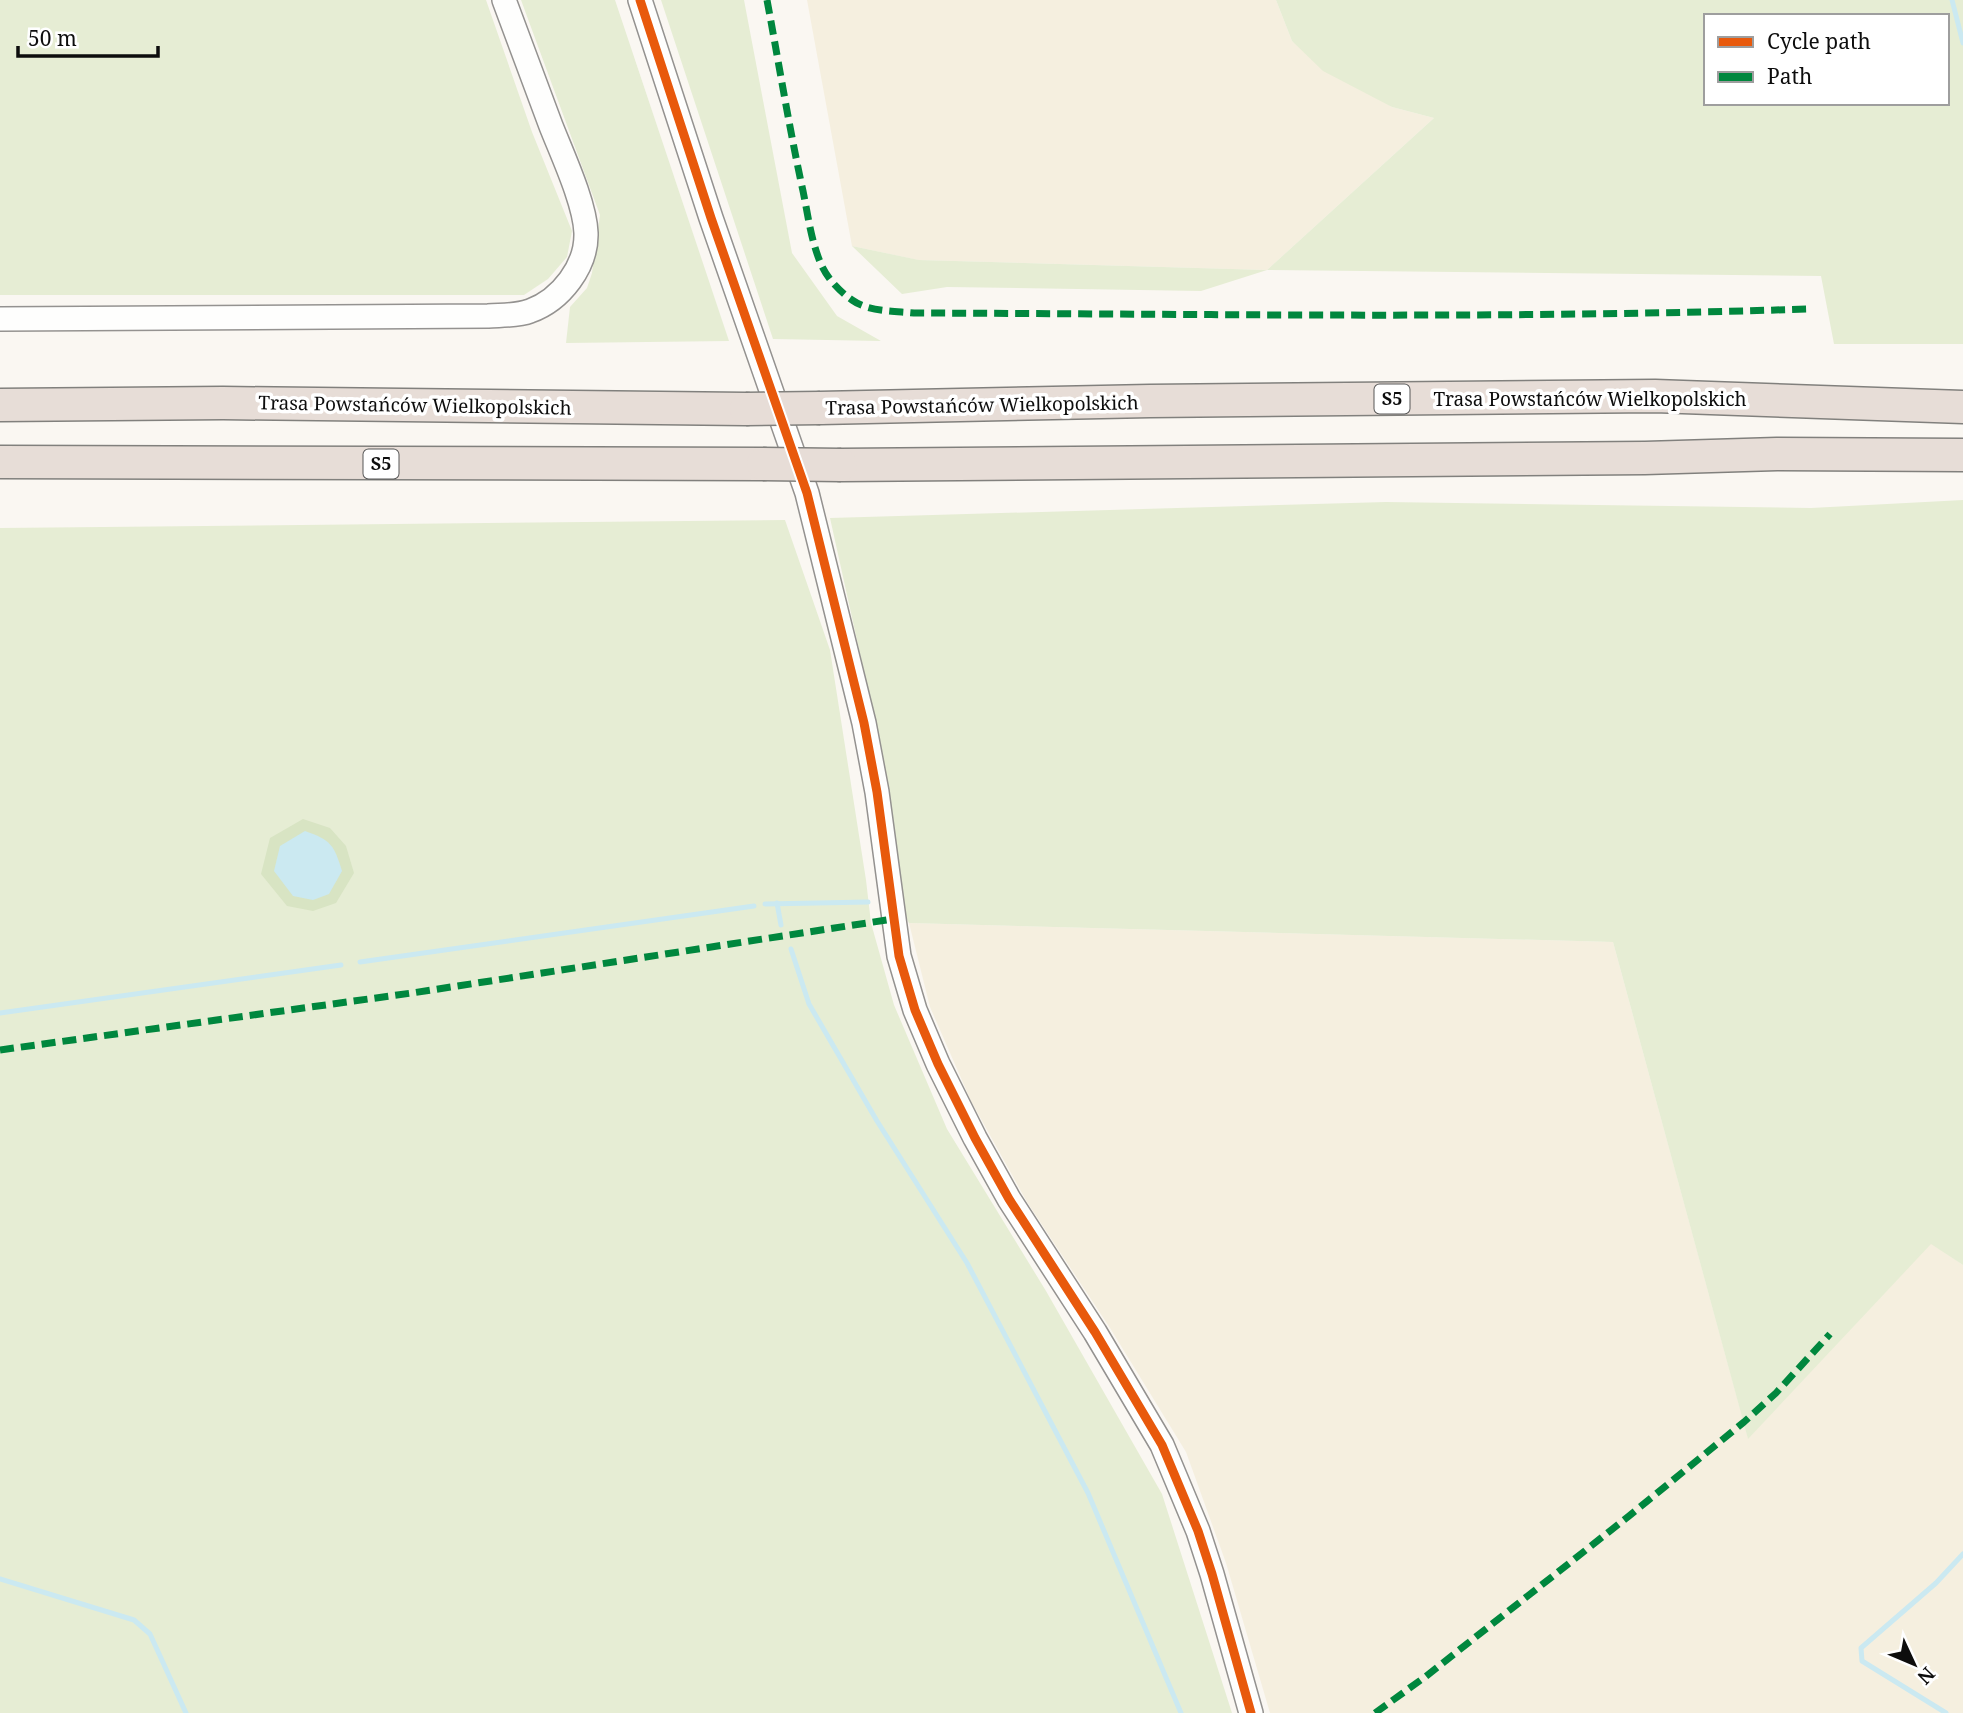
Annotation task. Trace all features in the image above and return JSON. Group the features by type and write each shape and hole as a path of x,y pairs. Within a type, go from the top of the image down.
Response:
{"highway":[{"name":"Trasa Powstańców Wielkopolskich","path":"0,405 223,403 746,409 1150,401 1655,396 1963,407"},
{"name":"S5","path":"0,463 841,465 1617,458 1777,454 1963,455"}],"street":[{"path":"0,318 488,316 521,314 539,308 569,282 579,265 586,230 566,163 504,0"},
{"path":"640,0 711,218 807,493 864,723 877,792 899,956 915,1010 938,1064 1009,1199 1095,1332 1162,1445 1198,1531 1251,1713"}],"shaded area":[{"path":"807,0 1276,0 1292,41 1392,107 1434,118 1267,270 918,260 852,246"},
{"path":"909,923 1613,942 1748,1438 1931,1243 1963,1265 1963,1713 1270,1713 1226,1563 1186,1452 1110,1328 1027,1202 971,1101 930,1007"}],"green space":[{"path":"0,0 486,0 532,132 572,231 567,257 548,279 524,295 0,295"},
{"path":"521,0 615,0 729,341 566,343 570,307 587,288 592,273 600,215"},
{"path":"661,0 744,0 792,253 837,316 881,341 773,339"},
{"path":"1276,0 1963,0 1963,344 1834,344 1821,276 1267,270 1434,118 1392,107 1323,71 1292,41"},
{"path":"852,246 919,260 1267,270 1201,291 947,287 902,294"},
{"path":"1963,500 1963,1265 1931,1244 1748,1439 1613,942 909,923 902,910 878,735 830,518 1386,502 1811,508"},
{"path":"785,520 830,650 871,923 894,1005 947,1129 1046,1291 1162,1494 1232,1713 0,1713 0,528"},
{"path":"303,819 330,828 346,846 354,873 336,903 313,911 287,906 261,874 270,838"}],"water":[{"path":"305,831 321,837 330,845 342,871 329,894 313,900 293,896 274,871 280,846"}],"waterway":[{"path":"1952,0 1963,43"},
{"path":"765,904 868,902"},
{"path":"777,903 781,925"},
{"path":"360,962 754,906"},
{"path":"791,949 809,1004 877,1121 967,1263 1088,1493 1181,1713"},
{"path":"0,1013 341,965"},
{"path":"1946,1713 1862,1661 1861,1648 1936,1583 1963,1554"},
{"path":"0,1579 134,1620 150,1634 186,1713"}],"marked path":[{"path":"767,0 793,143 818,255 827,274 838,288 866,307 914,313 1361,315 1807,309"},
{"path":"0,1050 412,993 893,919"},
{"path":"1375,1713 1425,1677 1744,1422 1776,1393 1830,1334"}],"cycle path":[{"path":"640,0 711,218 807,493 864,723 877,792 899,956 915,1010 938,1064 1009,1199 1095,1332 1162,1445 1198,1531 1251,1713"}]}
